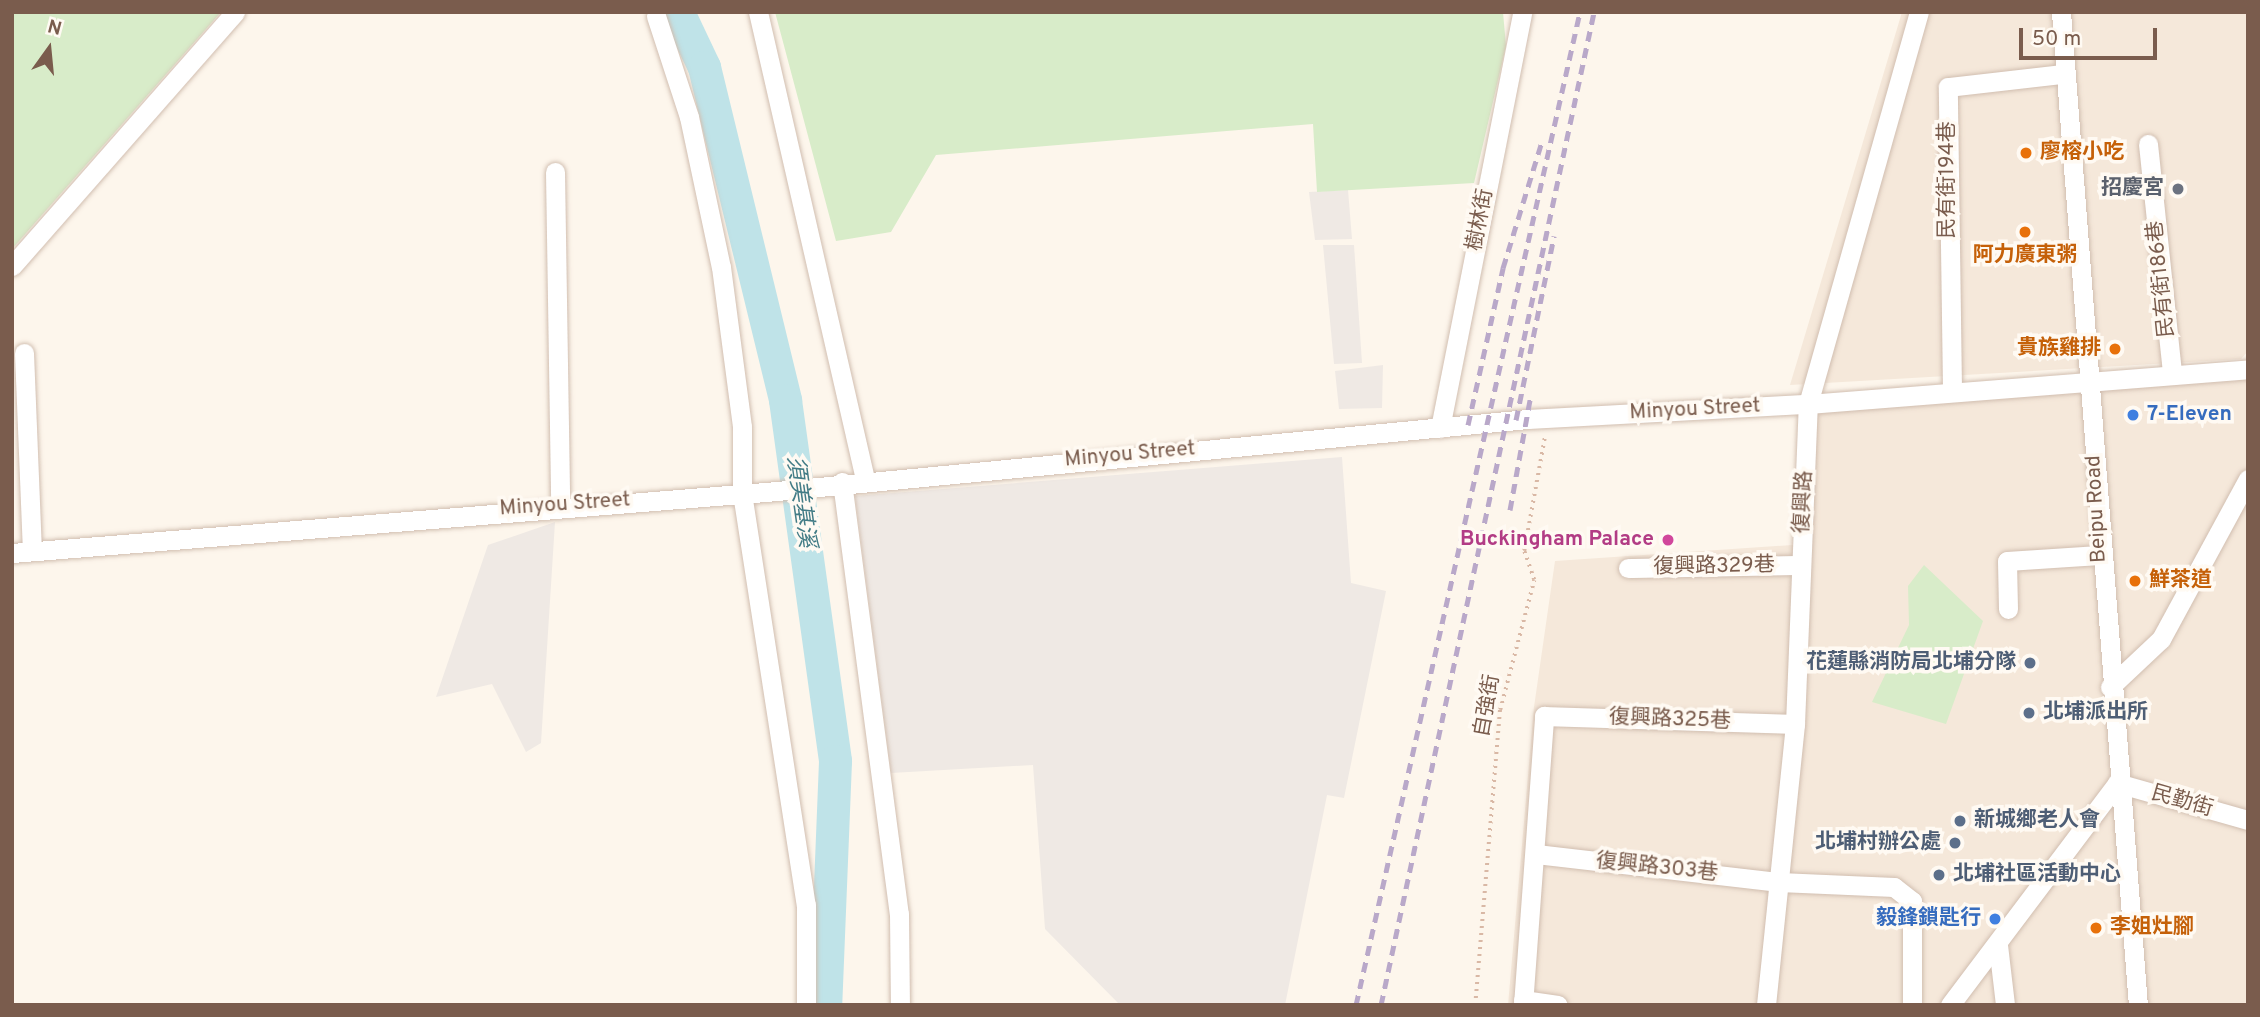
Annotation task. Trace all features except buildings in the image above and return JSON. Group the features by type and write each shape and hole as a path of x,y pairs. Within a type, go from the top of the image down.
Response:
{"street":[{"path":"12,266 235,12"},
{"path":"758,12 865,478"},
{"name":"樹林街","path":"1440,428 1522,12"},
{"name":"復興路","path":"1766,1005 1795,724 1808,404 1919,12"},
{"name":"Beipu Road","path":"2061,12 2062,74 2090,377 2099,555 2138,1005"},
{"path":"656,16 689,117 721,267 742,427 742,493 806,905 806,1005"},
{"name":"民有街194巷","path":"1952,389 1948,87 2062,74"},
{"name":"民有街186巷","path":"2148,144 2172,373"},
{"path":"555,172 560,505"},
{"path":"22,552 24,353"},
{"name":"Minyou Street","path":"22,552 560,505 777,491 865,478 1546,418 1808,404 2090,377 2248,369"},
{"path":"2110,687 2161,639 2242,501 2248,479"},
{"path":"842,481 899,914 900,1005"},
{"path":"2008,608 2007,561 2099,555"},
{"name":"復興路329巷","path":"1628,568 1801,565"},
{"name":"復興路325巷","path":"1536,854 1544,716 1795,724"},
{"path":"1950,1005 1998,945 2117,783"},
{"name":"民勤街","path":"2117,783 2248,820"},
{"path":"1536,854 1523,1002 1558,1005"},
{"name":"復興路303巷","path":"1536,854 1779,881 1894,887 1912,901 1912,1005"},
{"path":"1998,945 2005,1005"}],"path":[{"name":"自強街","path":"1475,1005 1500,710 1534,580 1524,551 1542,480 1546,418"}],"shaded area":[{"path":"1902,12 2248,12 2248,351 2241,359 1790,385"},
{"path":"1348,190 1352,239 1315,240 1309,192"},
{"path":"1323,245 1354,245 1362,363 1334,364"},
{"path":"1383,365 1382,408 1339,409 1335,371"},
{"path":"2248,375 2248,1005 1508,1005 1534,707 1555,561 1807,544 1809,409"},
{"path":"1342,457 1351,583 1386,591 1344,798 1327,795 1285,1005 1120,1005 1045,929 1033,765 891,773 855,496"},
{"path":"555,522 541,743 526,752 492,684 436,697 488,545"}],"green space":[{"path":"12,12 221,12 12,249"},
{"path":"775,12 1503,12 1506,46 1474,183 1317,192 1313,124 936,155 891,232 836,241"},
{"path":"1924,565 1983,621 1946,724 1872,702 1909,625 1908,586"}],"waterway":[{"name":"須美基溪","path":"678,12 704,67 785,400 835,761 825,1005"}],"railway":[{"path":"1356,1005 1580,12"},
{"path":"1381,1005 1594,12"},
{"path":"1468,425 1503,268 1542,141"},
{"path":"1516,420 1554,236"},
{"path":"1510,510 1531,394"}],"place":[{"name":"廖榕小吃","path":"2026,153"},
{"name":"招慶宮","path":"2178,189"},
{"name":"阿力廣東粥","path":"2025,232"},
{"name":"貴族雞排","path":"2115,349"},
{"name":"7-Eleven","path":"2133,415"},
{"name":"Buckingham Palace","path":"1668,540"},
{"name":"鮮茶道","path":"2135,581"},
{"name":"花蓮縣消防局北埔分隊","path":"2030,663"},
{"name":"北埔派出所","path":"2029,713"},
{"name":"新城鄉老人會","path":"1960,821"},
{"name":"北埔村辦公處","path":"1955,843"},
{"name":"北埔社區活動中心","path":"1939,875"},
{"name":"毅鋒鎖匙行","path":"1995,919"},
{"name":"李姐灶腳","path":"2096,928"}]}
